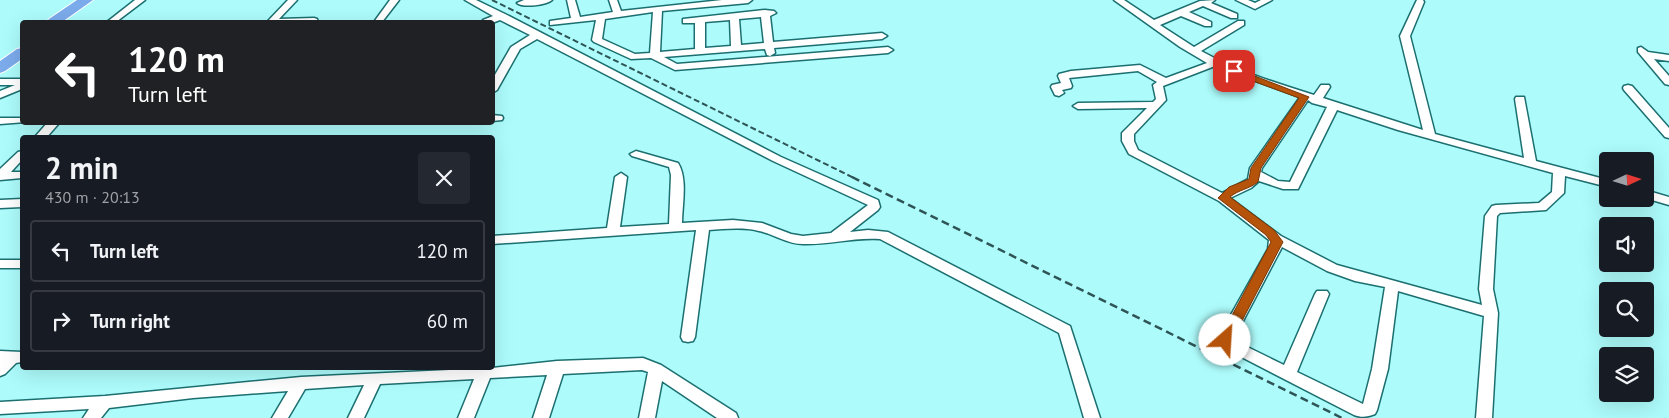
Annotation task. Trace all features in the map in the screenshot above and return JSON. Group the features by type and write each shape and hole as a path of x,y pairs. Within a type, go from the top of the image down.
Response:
{"highway":[{"path":"57,20 86,0"},
{"path":"67,20 95,0"},
{"path":"0,60 20,45"},
{"path":"0,68 20,53"}],"street":[{"path":"114,20 141,0"},
{"path":"273,20 293,0"},
{"path":"380,20 395,0"},
{"path":"469,0 777,159 873,201 874,207 836,236"},
{"path":"521,4 548,0"},
{"path":"571,0 576,20"},
{"path":"613,0 618,14"},
{"path":"553,23 712,2 748,0"},
{"path":"1118,0 1195,51 1216,62 1304,97 1430,135 1599,181"},
{"path":"1240,0 1255,6 1268,0"},
{"path":"712,2 713,18"},
{"path":"1153,24 1207,2 1237,19 1195,51"},
{"path":"1420,2 1405,36 1430,135"},
{"path":"654,57 658,9"},
{"path":"1183,12 1208,24"},
{"path":"686,21 768,13 770,60"},
{"path":"491,20 502,16"},
{"path":"734,16 736,48"},
{"path":"601,17 596,39 630,57 654,57 700,51 882,36"},
{"path":"700,19 700,51"},
{"path":"495,85 516,47 537,35"},
{"path":"654,57 675,67 888,50"},
{"path":"1669,58 1643,53 1665,73 1669,82"},
{"path":"675,54 675,67"},
{"path":"1216,62 1157,86 1162,100 1128,134 1128,141 1133,152 1223,198 1276,239 1332,268 1491,313"},
{"path":"1059,93 1056,87 1067,86 1063,76 1071,74 1142,68 1165,82"},
{"path":"0,82 20,86"},
{"path":"0,95 20,86"},
{"path":"1316,101 1325,87"},
{"path":"1628,88 1669,135"},
{"path":"1223,198 1233,189 1251,183 1254,180 1256,168 1304,97"},
{"path":"1520,100 1531,163"},
{"path":"1078,106 1158,105"},
{"path":"1255,173 1273,185 1282,187 1294,186 1333,106"},
{"path":"0,121 20,121"},
{"path":"42,135 52,125"},
{"path":"636,154 674,165 677,175 675,228"},
{"path":"666,155 676,180 675,228"},
{"path":"0,176 20,156"},
{"path":"1484,418 1491,313 1486,289 1492,212 1496,209 1533,208 1547,205 1558,193 1559,170"},
{"path":"0,176 20,175"},
{"path":"613,232 621,177"},
{"path":"1654,196 1669,200"},
{"path":"0,204 20,203"},
{"path":"495,240 747,224 762,227 789,238 803,240 836,236 882,235 1065,330 1092,418"},
{"path":"688,338 703,226"},
{"path":"1276,239 1275,249 1225,338 1230,346 1360,411 1369,410 1380,369 1392,284"},
{"path":"0,264 20,264"},
{"path":"1288,374 1322,294"},
{"path":"0,370 11,357"},
{"path":"0,408 105,402 301,383 643,364 656,369 730,418"},
{"path":"541,418 557,368"},
{"path":"647,418 656,369"},
{"path":"466,418 484,373"},
{"path":"356,418 375,378"},
{"path":"280,418 301,383"},
{"path":"92,418 105,402"}],"railway":[{"path":"492,0 854,178"},
{"path":"852,177 1342,418"}],"route":[{"path":"1225,340 1248,295 1275,249 1277,242 1274,236 1223,198 1229,191 1247,185 1254,180 1256,168 1304,97 1234,71"}]}
